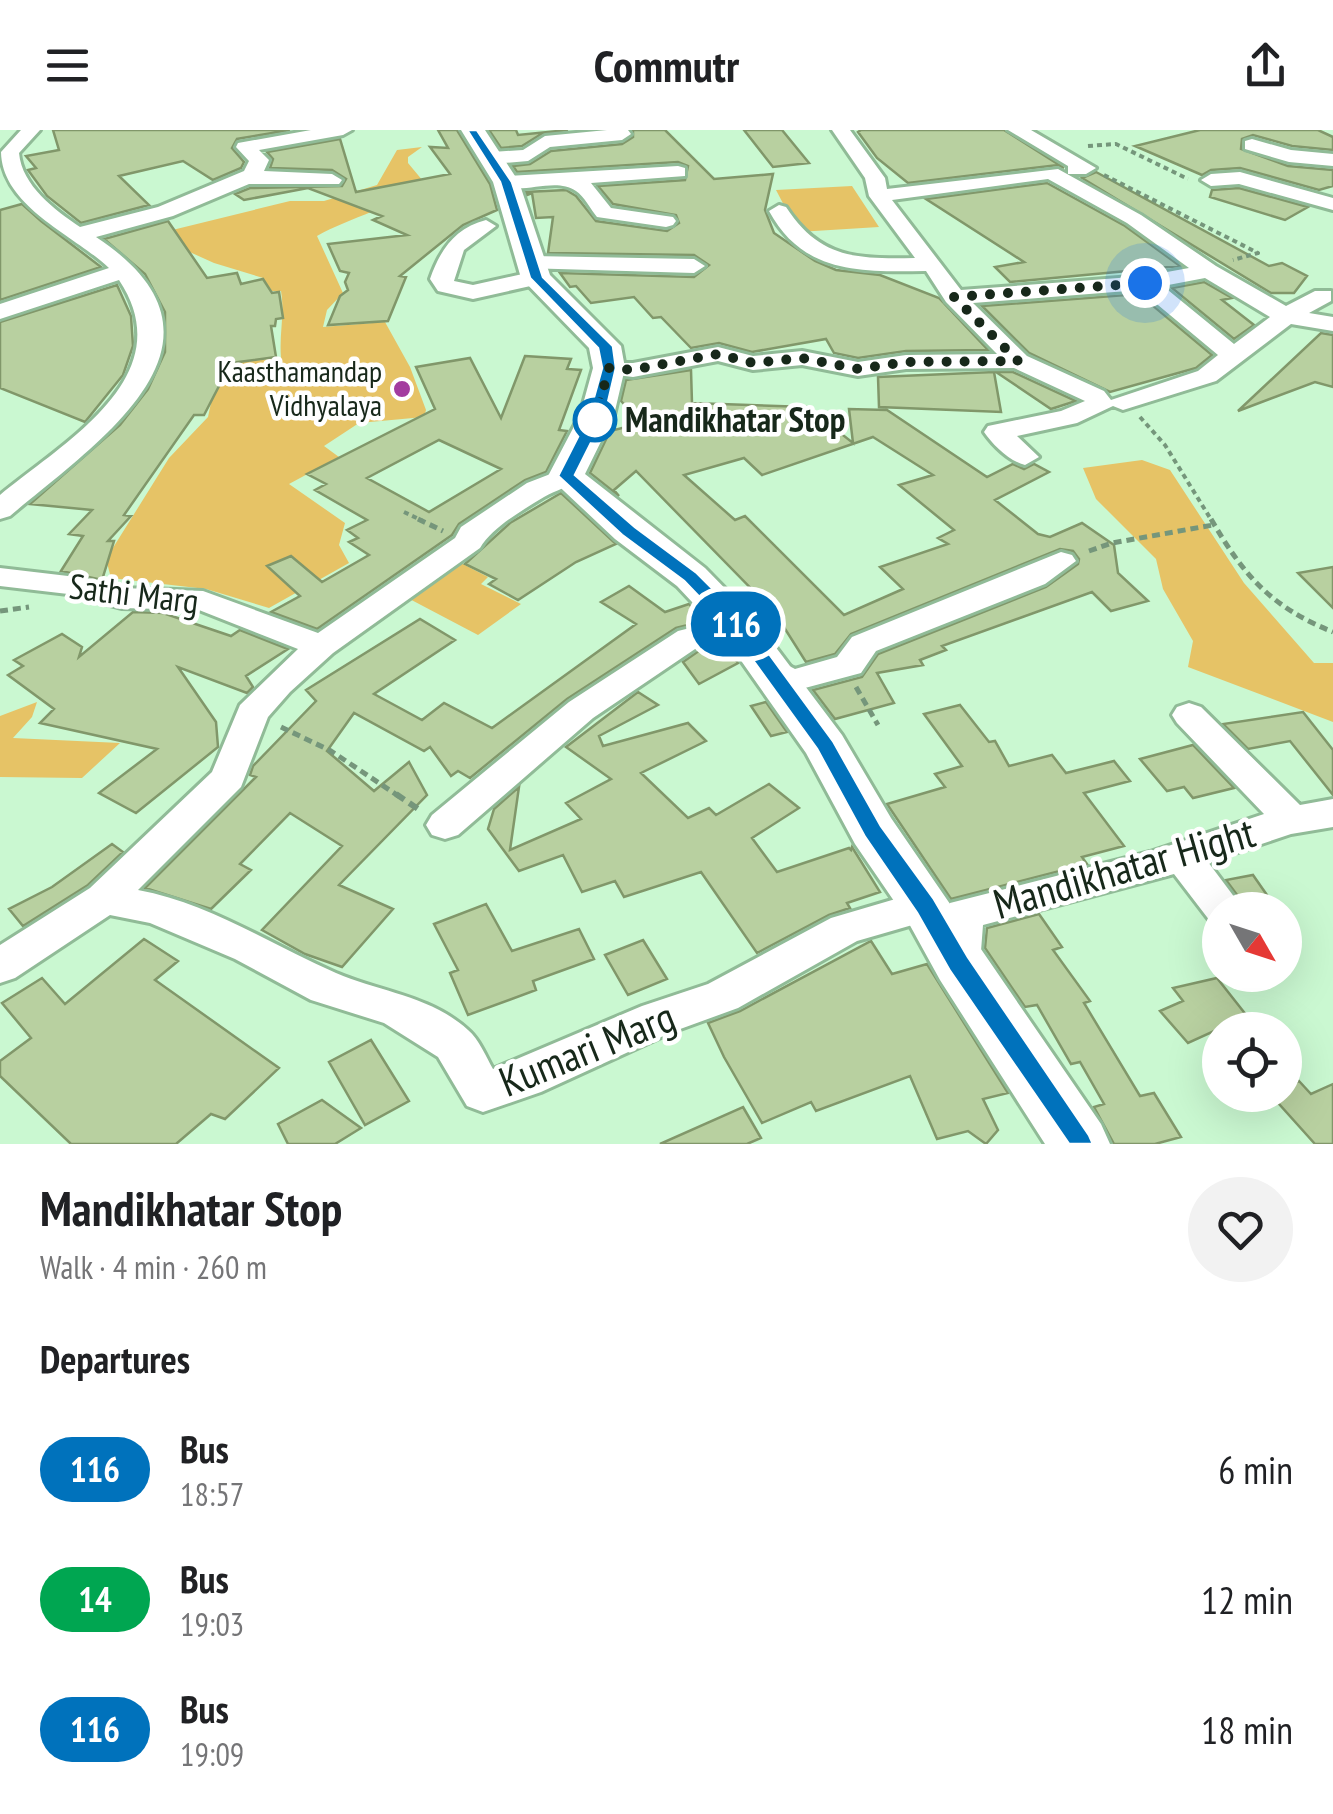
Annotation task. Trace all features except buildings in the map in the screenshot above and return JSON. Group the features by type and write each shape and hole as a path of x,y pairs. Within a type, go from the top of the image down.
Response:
{"main road":[{"path":"473,130 499,170 534,271 605,346 609,368 597,415 566,476 629,531 691,577 738,626 826,746 873,832 926,906 959,964 1079,1144"}],"street":[{"path":"0,510 94,429 140,380 153,345 148,314 123,270 33,202 5,166 10,152 31,130"},
{"path":"247,178 259,160 245,148 248,146 342,130"},
{"path":"841,130 875,178 879,196 903,232 933,264 954,297 1018,361 1096,396 1101,404 1068,417 996,432 1025,457"},
{"path":"1017,130 1086,168"},
{"path":"499,170 544,142 622,134"},
{"path":"1252,145 1298,158 1333,160"},
{"path":"1250,180 1256,174 1296,164 1298,158"},
{"path":"879,196 1086,168"},
{"path":"499,170 584,186 604,213 666,220"},
{"path":"558,179 678,172"},
{"path":"1051,174 1134,219 1208,271 1286,316 1333,324"},
{"path":"75,234 134,224 180,210 247,178 332,180"},
{"path":"1211,180 1250,180 1333,204"},
{"path":"779,211 786,229 856,275 933,264"},
{"path":"486,226 461,238 451,250 441,279 446,286 472,292 534,271 694,266"},
{"path":"0,312 123,270"},
{"path":"954,297 1145,283 1208,271"},
{"path":"1145,283 1234,356"},
{"path":"1123,402 1207,376 1286,316 1323,296"},
{"path":"609,368 632,370 718,354 753,363 802,358 858,369 906,362 1018,361"},
{"path":"0,966 104,899 228,778 252,713 321,646 469,542 471,533 538,489 566,476"},
{"path":"768,666 790,681 844,667 864,644 954,604 1034,577 1061,561"},
{"name":"Sathi Marg","path":"0,577 122,598 203,601 321,646"},
{"path":"445,825 582,710 690,638 738,626"},
{"path":"1188,715 1292,820"},
{"name":"Mandikhatar Hight","path":"959,964 964,914 1182,857 1292,820 1333,813"},
{"path":"1182,857 1210,892"},
{"name":"Kumari Marg","path":"104,899 156,909 250,947 326,988 398,1009 454,1044 483,1092 525,1078 657,1019 723,996 846,929 926,906"}],"path":[{"path":"1084,146 1116,144 1201,186 1250,180"},
{"path":"1086,168 1116,179 1258,253 1208,271"},
{"path":"1123,402 1172,451 1213,525 1260,590 1299,623 1333,632"},
{"path":"404,512 469,542"},
{"path":"1112,543 1213,525"},
{"path":"844,667 878,725"},
{"path":"252,713 331,751 445,825"}],"shaded area":[{"path":"422,147 408,157 408,163 423,181 386,205 317,236 343,293 327,310 323,327 385,322 410,367 426,410 424,417 359,423 324,446 339,457 289,484 345,523 339,545 349,563 269,608 206,589 111,578 106,559 169,458 208,417 212,398 230,363 281,358 281,291 272,291 263,278 214,263 152,235 290,201 324,201 377,185 397,150"},
{"path":"852,186 879,227 798,232 776,190"},
{"path":"1142,460 1170,470 1244,583 1314,663 1333,663 1333,722 1188,667 1193,641 1163,589 1156,559 1096,499 1083,468"},
{"path":"455,560 488,577 481,584 521,604 478,635 402,595"},
{"path":"37,702 32,717 13,738 120,743 82,778 0,777 0,716"}],"bus line":[{"name":"116","path":"473,130 506,182 536,278 605,346 609,368 597,415 566,476 629,531 691,577 738,626 826,746 873,832 926,906 959,964 1079,1144"}],"place":[{"name":"Kaasthamandap Vidhyalaya","path":"402,389"},
{"name":"Mandikhatar Stop","path":"595,420"}],"route":[{"path":"595,420 609,368 632,370 718,354 753,363 814,359 858,369 906,362 1018,361 954,297 1145,283"}]}
